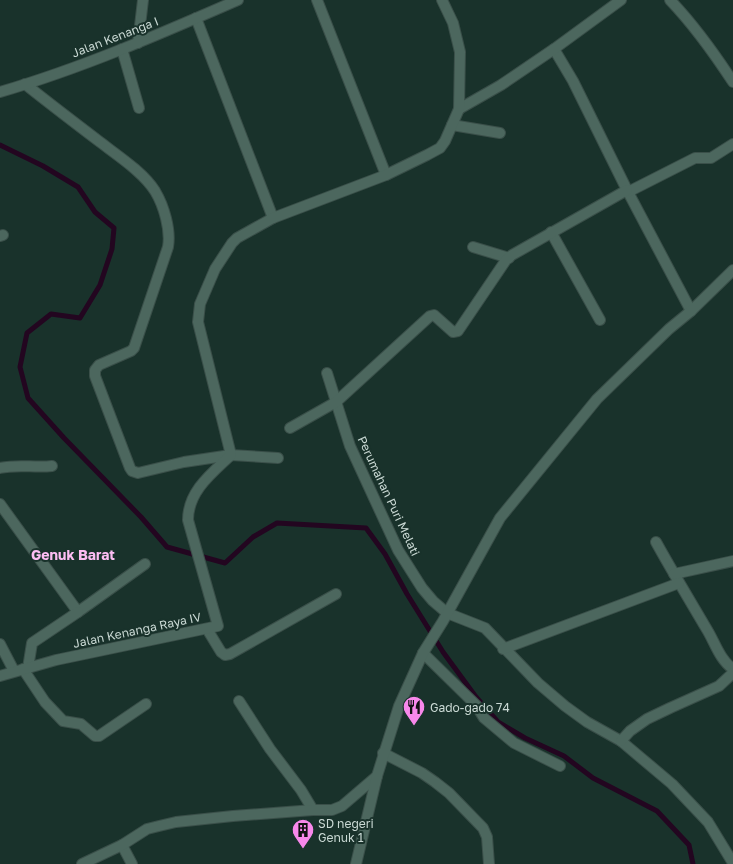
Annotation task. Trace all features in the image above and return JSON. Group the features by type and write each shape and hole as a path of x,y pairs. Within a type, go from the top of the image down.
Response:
{"street":[{"path":"138,43 143,0"},
{"name":"Jalan Kenanga I","path":"0,92 138,43 238,0"},
{"path":"317,0 386,175"},
{"path":"231,455 198,322 200,304 215,269 237,238 273,218 386,175 440,148 445,141 459,109 460,52 453,23 442,0"},
{"path":"459,109 502,85 554,50 621,0"},
{"path":"670,0 715,54 733,82"},
{"path":"196,18 273,218"},
{"path":"122,49 139,108"},
{"path":"554,50 574,81 628,191 691,311"},
{"path":"25,84 136,170 154,190 164,213 169,237 168,247 134,348 131,351 99,365 95,370 95,376 130,468 134,472 138,472 184,462 231,455 278,458"},
{"path":"452,125 500,133"},
{"path":"290,428 336,402 430,316 434,315 453,332 460,329 509,258 552,232 628,191 695,158 711,158 733,144"},
{"path":"552,232 600,320"},
{"path":"473,247 509,258"},
{"path":"356,864 383,753 399,706 425,650 500,518 597,399 668,329 691,311 733,270"},
{"name":"Perumahan Puri Melati","path":"327,373 350,446 398,550 422,588 445,617 484,628 538,683 565,706 587,722 621,741 672,784 708,822 733,863"},
{"name":"Jalan Kenanga Raya IV","path":"0,676 22,669 77,656 217,626 218,624 188,520 190,504 204,479 231,455"},
{"path":"0,468 18,466 52,466"},
{"path":"0,504 78,612"},
{"path":"656,542 676,579 708,630 723,660 733,669"},
{"path":"503,649 676,579 733,561"},
{"path":"22,669 32,643 145,564"},
{"path":"206,629 222,654 230,654 336,594"},
{"path":"0,644 22,669 45,702 63,721 81,724 95,736 99,736 146,704"},
{"path":"425,650 476,705 484,718 514,742 560,766"},
{"path":"621,741 640,724 670,708 719,686 733,673"},
{"path":"238,701 313,810"},
{"path":"383,753 422,773 435,782 483,828 487,837 489,864"},
{"path":"82,864 122,845 147,829 176,822 313,810 327,811 338,808 377,776"},
{"path":"122,845 132,864"}],"waterway":[{"path":"0,145 43,166 78,187 95,212 114,228 112,249 100,285 80,318 51,314 27,333 20,367 28,398 64,438 141,517 167,547 225,563 253,537 277,523 366,528 385,554 407,594 443,652 476,697 498,722 525,738 564,756 593,778 657,811 689,845 693,864"}],"place":[{"name":"Gado-gado 74","path":"414,726"},
{"name":"SD negeri Genuk 1","path":"303,850"}],"district":[{"name":"Genuk Barat","path":"73,554"}]}
